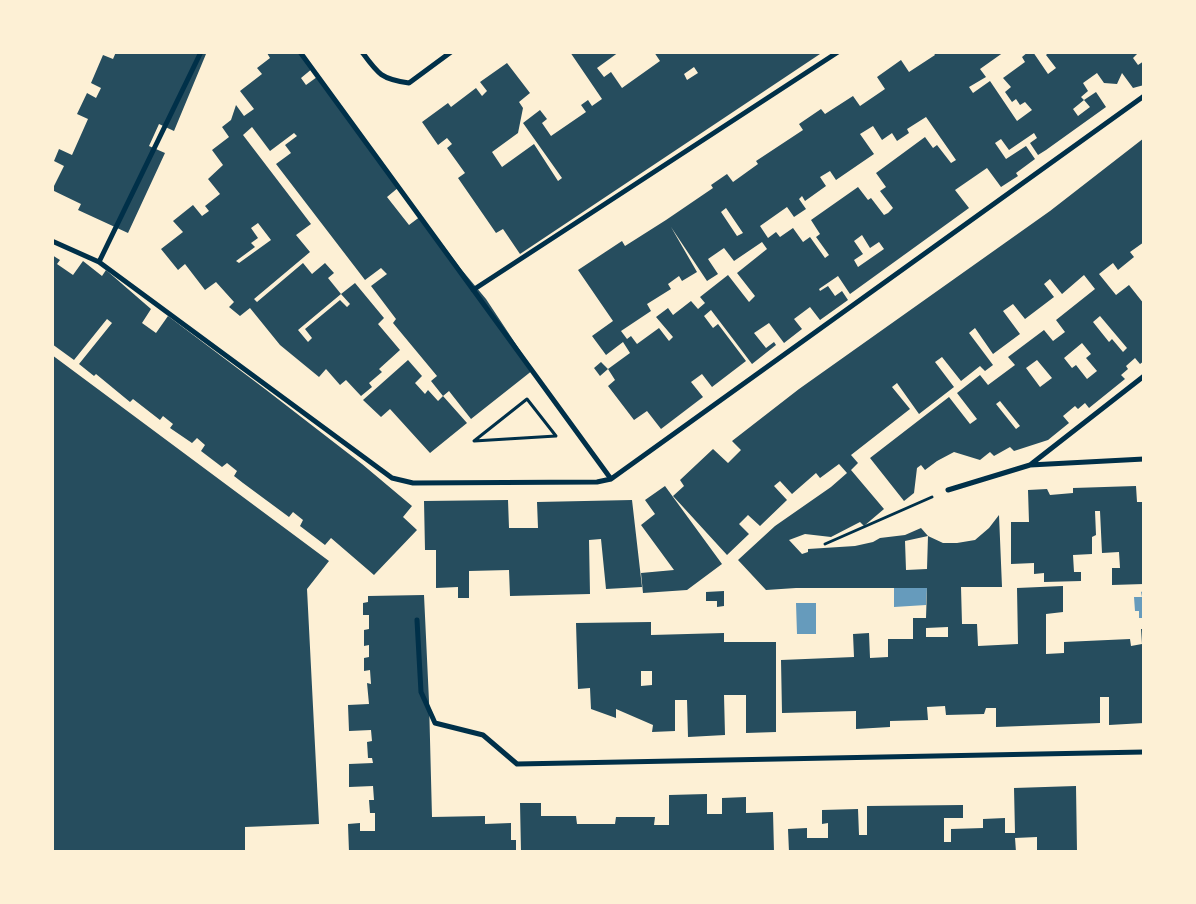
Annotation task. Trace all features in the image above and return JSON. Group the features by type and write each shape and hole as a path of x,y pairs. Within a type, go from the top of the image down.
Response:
{"street":[{"path":"99,262 201,52"},
{"path":"300,52 611,479"},
{"path":"362,52 378,74 391,81 409,83 451,52"},
{"path":"473,290 838,52"},
{"path":"52,241 99,262 392,478 413,483 597,482 611,479 1144,96"},
{"path":"1030,464 1144,376"},
{"path":"948,490 1030,464 1144,459"},
{"path":"417,620 421,692 435,723 483,735 517,764 1144,752"}],"path":[{"path":"527,400 556,436 501,439 474,441 527,400"},
{"path":"825,544 948,490"}],"water":[{"path":"894,588 927,588 926,605 894,607"},
{"path":"1143,591 1143,618 1139,618 1139,611 1135,611 1134,597 1142,597 1141,592"},
{"path":"796,603 816,603 816,634 797,634"}],"building":[{"path":"116,52 202,52 206,54 174,131 159,124 149,146 165,153 128,233 78,210 81,204 52,190 64,166 54,161 59,149 72,155 88,119 77,114 87,93 96,98 101,88 91,83 103,55 113,59"},
{"path":"301,52 313,68 301,78 306,85 317,77 399,187 387,197 409,225 421,216 486,299 533,370 471,419 449,391 443,396 431,381 437,376 393,323 396,319 371,286 387,274 381,268 365,280 276,164 291,153 285,145 297,136 294,133 270,151 252,127 243,135 311,224 296,235 310,252 254,299 257,302 303,263 312,274 325,263 334,273 328,278 341,294 355,283 384,318 378,324 400,350 379,369 382,372 369,383 372,387 361,396 346,380 340,385 326,369 319,377 280,345 250,308 240,316 229,307 234,302 216,282 205,290 185,264 178,270 161,249 183,232 173,221 193,205 202,216 209,211 205,206 220,194 208,179 223,165 212,150 229,137 222,127 231,120 236,105 244,116 254,109 240,91 262,74 257,68 270,58 267,53","holes":["258,223 271,240 239,263 236,261 255,247 251,243 258,238 251,228","341,294 350,304 347,307 340,300 305,329 312,338 308,342 298,330"]},
{"path":"570,52 619,52 597,68 604,77 611,72 622,88 660,61 654,52 823,52 520,254 503,229 496,233 458,178 465,173 447,148 452,144 447,138 438,145 422,122 448,103 451,107 476,88 482,96 487,91 480,82 507,63 530,93 519,102 523,108 518,133 492,152 502,167 534,144 558,181 562,178 523,123 540,110 547,119 542,123 551,136 586,112 581,105 588,100 592,106 602,99","holes":["694,67 698,73 687,80 684,74"]},
{"path":"933,52 1004,52 980,69 986,77 969,87 973,93 990,81 1017,121 1032,110 1025,102 1020,105 1016,99 1012,102 1005,92 1011,87 1003,78 1025,62 1022,57 1028,52 1033,52 1048,74 1056,68 1046,55 1049,52 1139,52 1133,58 1138,65 1144,61 1144,85 1133,88 1122,73 1117,84 1104,83 1097,73 1083,83 1088,91 1081,97 1084,100 1096,92 1106,107 1046,150 1038,155 1030,143 1037,138 1034,133 1009,150 1001,139 995,143 1006,159 1026,146 1035,159 1016,173 1018,176 1001,187 987,168 955,190 969,208 850,294 838,276 819,289 820,291 828,286 835,296 842,291 848,300 820,320 810,307 794,319 802,329 784,343 769,323 754,333 766,348 774,342 776,345 752,364 711,310 704,316 713,328 718,324 746,361 712,387 702,374 691,382 703,397 661,429 647,411 634,420 608,386 615,380 608,369 630,353 623,342 606,355 592,336 613,321 578,270 622,241 625,246 666,220 713,188 711,185 727,174 733,182 758,164 756,161 803,130 799,124 821,109 825,114 853,96 860,106 885,89 877,77 901,60 909,72 935,55","holes":["1084,100 1090,107 1078,116 1073,109","926,117 956,160 951,163 937,145 933,148 925,137 876,173 886,187 880,191 893,208 888,213 884,215 871,198 868,200 858,187 811,220 820,234 816,237 829,255 825,258 810,237 803,242 793,228 780,237 776,232 768,238 760,226 787,207 794,217 806,209 799,199 802,196 805,201 826,186 820,177 830,171 836,180 874,154 860,134 873,126 882,140 892,133 897,141 909,133 907,129","726,208 743,233 737,236 721,212","671,227 707,281 718,274 708,259 724,248 734,261 762,242 767,249 737,273 755,296 749,302 728,275 700,297 705,303 698,309 691,301 673,315 668,308 656,317 673,337 669,341 659,328 637,344 631,336 627,339 621,331 651,311 647,304 671,289 668,284 679,276 682,281 697,272","862,235 870,248 879,242 884,249 858,267 854,260 863,254 854,241"]},
{"path":"1144,138 1144,242 1130,252 1134,257 1118,270 1113,263 1099,274 1116,295 1129,285 1144,304 1144,361 1140,364 1135,358 1126,366 1128,369 1121,375 1125,379 1089,408 1085,403 1078,409 1075,406 1063,416 1069,423 1048,440 1014,451 1010,447 994,456 990,452 980,460 954,452 925,470 921,465 917,468 914,493 904,501 870,458 949,397 970,424 977,419 957,393 980,375 988,385 1015,365 1008,357 1044,330 1053,341 1065,332 1056,320 1095,289 1084,275 1062,294 1050,279 1044,284 1054,297 1025,319 1013,304 1003,311 1020,334 993,354 975,328 969,333 993,365 985,371 980,366 961,381 942,357 935,362 954,387 919,414 897,383 892,387 910,409 851,455 858,463 851,470 884,509 864,526 860,522 831,537 805,534 789,540 802,554 808,552 808,549 855,546 873,542 880,538 905,535 921,528 928,536 943,543 957,543 975,540 989,528 999,515 1002,587 961,587 962,624 977,624 978,646 1018,644 1017,588 1063,586 1063,612 1046,614 1046,654 1064,653 1064,642 1130,639 1131,646 1142,644 1141,629 1144,629 1144,723 1109,725 1109,697 1100,697 1100,723 996,727 996,708 986,708 984,714 946,715 945,706 927,707 928,720 890,721 890,727 856,729 856,711 782,713 781,660 854,657 853,634 869,633 870,658 888,657 888,639 913,639 913,618 926,618 927,588 796,588 766,590 738,560 775,526 831,487 847,473 839,464 820,478 816,473 792,494 780,481 774,486 787,500 760,526 748,515 739,524 749,534 727,555 673,496 684,486 680,480 713,449 728,463 741,450 732,441 799,389 1050,211","holes":["1100,316 1127,348 1123,352 1112,339 1109,342 1093,322","1082,343 1091,354 1086,358 1097,371 1087,379 1076,365 1072,368 1064,358","1037,360 1052,378 1040,387 1026,368","1000,401 1020,426 1016,429 996,404","928,536 927,569 906,570 905,541","948,627 948,637 926,637 926,628"]},
{"path":"52,255 60,260 57,264 73,275 83,261 102,276 106,270 151,309 142,323 156,333 168,316 265,389 362,464 412,506 403,517 417,530 374,575 331,538 325,545 300,526 303,520 293,512 289,517 243,483 234,476 237,471 227,463 222,467 201,451 205,445 197,438 192,443 170,428 173,424 163,416 160,420 133,399 130,402 96,374 94,376 79,364 112,323 107,319 74,360 52,344"},
{"path":"52,355 329,561 307,589 319,824 245,827 245,852 52,852"},
{"path":"408,360 422,376 415,383 425,394 428,390 438,401 443,396 467,423 430,453 390,409 381,417 363,400"},
{"path":"601,362 608,369 600,376 594,368"},
{"path":"665,486 722,564 687,590 643,593 641,573 674,570 641,525 655,514 645,500"},
{"path":"1136,486 1137,502 1144,502 1144,584 1112,585 1112,568 1120,568 1119,552 1102,553 1100,511 1095,511 1096,535 1092,537 1092,554 1073,555 1074,572 1081,572 1081,581 1044,582 1044,573 1034,574 1034,563 1011,564 1011,522 1029,522 1028,490 1047,489 1050,495 1073,493 1073,488"},
{"path":"508,500 509,528 538,528 537,502 632,500 642,587 606,589 601,539 589,540 590,594 510,596 509,570 469,571 469,598 458,598 458,587 436,588 436,550 425,550 424,501"},
{"path":"724,591 724,606 717,607 717,601 706,601 706,592"},
{"path":"424,595 432,817 485,816 485,824 511,823 511,840 516,840 516,852 349,852 348,824 360,823 360,831 375,831 375,813 370,813 369,800 374,800 373,786 349,787 349,764 373,763 372,758 368,758 367,742 372,741 371,730 349,731 348,705 369,704 367,683 371,684 370,670 364,671 364,658 369,657 369,645 364,646 364,630 369,629 369,615 363,615 363,603 368,602 368,596"},
{"path":"651,622 651,635 724,633 724,642 776,642 776,732 746,733 746,695 724,695 725,735 688,737 687,700 675,700 675,731 652,732 653,725 616,709 616,718 591,709 590,688 578,689 576,623","holes":["641,671 652,671 652,685 641,686"]},
{"path":"1076,786 1077,852 1037,852 1037,837 1015,838 1016,852 789,852 788,829 807,828 807,838 828,838 828,823 822,824 822,810 858,809 859,835 867,835 867,806 963,805 963,818 944,818 944,842 951,842 951,829 983,828 983,819 1005,818 1005,833 1015,833 1014,788"},
{"path":"707,794 707,814 722,814 722,798 746,797 746,813 773,812 774,852 521,852 520,803 541,803 541,816 576,816 577,824 615,824 616,817 655,817 654,825 669,825 669,795"}]}
